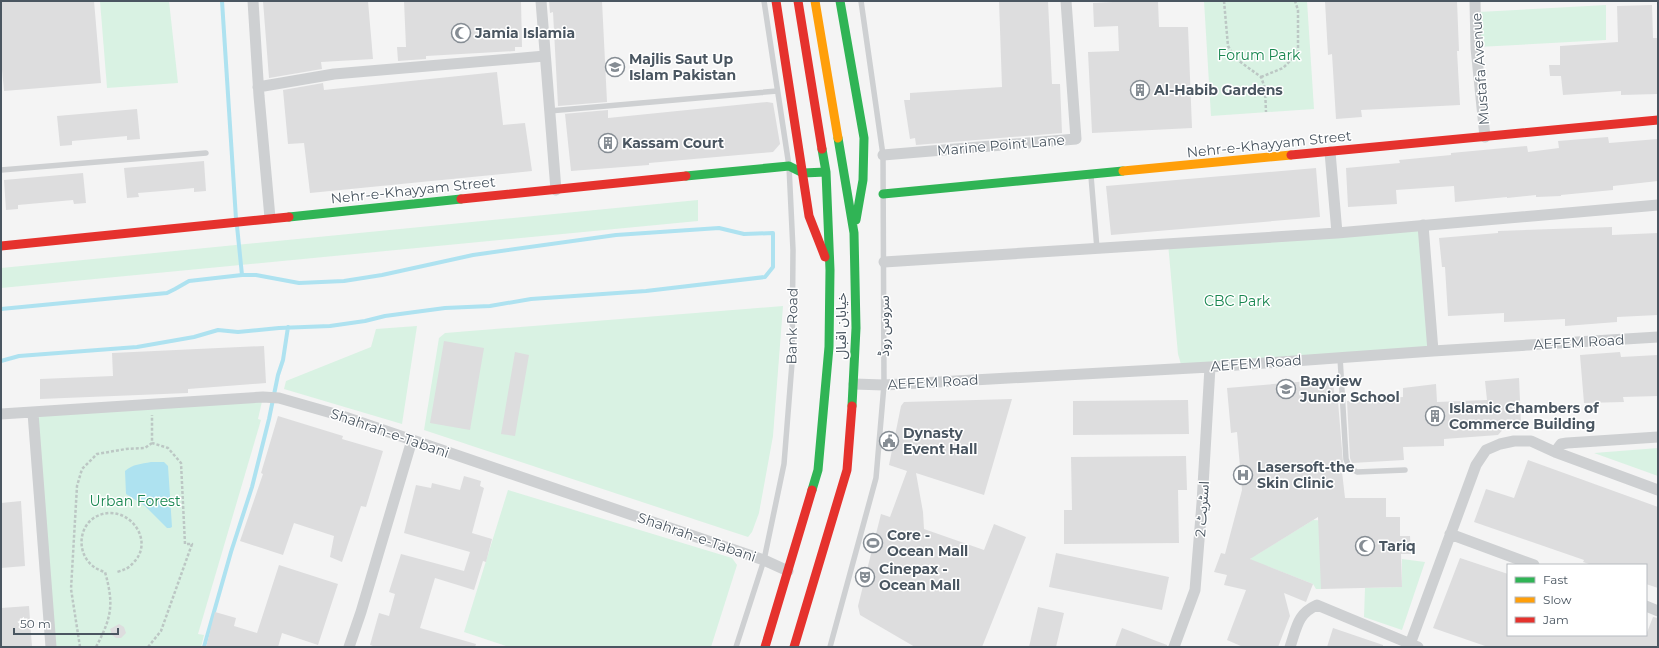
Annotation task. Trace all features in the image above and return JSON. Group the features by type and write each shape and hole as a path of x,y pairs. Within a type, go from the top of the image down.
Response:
{"main road":[{"path":"776,1 809,216 830,270"},
{"name":"خیابان اقبال","path":"764,647 818,470 829,347 830,270 826,172 798,1"},
{"name":"خیابان اقبال","path":"794,647 847,470 854,384 856,328 854,233 815,1"},
{"path":"840,1 864,138 863,180 854,233"},
{"name":"Nehr-e-Khayyam Street","path":"883,194 1091,176 1658,120"},
{"path":"789,166 803,173 826,172"},
{"name":"Nehr-e-Khayyam Street","path":"1,246 789,166"}],"street":[{"path":"253,1 258,87 270,218"},
{"path":"541,1 556,190"},
{"name":"Marine Point Lane","path":"883,155 1076,139 1066,1"},
{"name":"Mustafa Avenue","path":"1475,1 1476,48 1485,137"},
{"path":"258,87 334,74 545,56"},
{"path":"1330,152 1337,233"},
{"path":"884,262 1097,250 1168,243 1337,233 1658,205"},
{"path":"1423,225 1433,351"},
{"name":"AEFEM Road","path":"854,384 884,385 1210,367 1340,357 1658,337"},
{"name":"اسٹریٹ 2","path":"1174,647 1195,590 1202,504 1210,367"},
{"name":"Shahrah-e-Tabani","path":"1,414 264,397 279,398 342,416 764,560 788,571"},
{"path":"33,412 51,647"},
{"path":"1555,452 1561,444 1567,443 1658,437"},
{"path":"349,647 361,612 412,440"},
{"path":"1290,647 1300,617 1307,609 1317,605 1412,646 1450,534 1476,465 1486,450 1500,444 1514,441 1531,441 1555,452 1658,490"},
{"path":"1450,534 1531,564"},
{"path":"1647,606 1658,611"}],"lane":[{"name":"Bank Road","path":"736,647 764,560 784,464 792,363 793,250 789,166 764,1"},
{"name":"سروس روڈ","path":"830,647 876,478 884,385 883,155 860,1"},
{"path":"549,111 777,91"},
{"path":"1,170 206,154"},
{"path":"1091,176 1097,250"},
{"path":"1340,357 1346,460 1349,467 1357,472 1404,470"}],"path":[{"path":"1224,1 1228,46 1235,58 1261,77 1265,88 1266,112"},
{"path":"1261,77 1284,68 1298,53 1298,10 1295,1"},
{"path":"152,404 152,443"},
{"path":"80,647 71,589 77,486 82,469 97,454 126,449 144,448 152,443 168,448 181,463 185,544 192,544 161,632 148,647"},
{"path":"96,647 108,622 112,604 110,589 105,572 90,565 84,557 81,547 85,528 99,515 109,513 119,514 132,522 140,534 142,544 140,554 135,562 127,569 118,572"}],"green space":[{"path":"100,1 169,1 178,83 107,88"},
{"name":"Forum Park","path":"1204,1 1307,1 1314,109 1211,116"},
{"path":"1606,5 1606,40 1478,47 1478,12"},
{"path":"698,200 698,221 1,288 1,268"},
{"name":"CBC Park","path":"1423,225 1433,351 1182,368 1178,354 1168,243"},
{"path":"783,306 773,436 759,513 752,532 748,537 424,430 439,338 445,333"},
{"path":"417,326 402,424 284,389 286,381 371,347 376,329"},
{"name":"Urban Forest","path":"263,397 258,419 261,420 198,634 204,635 201,647 51,647 33,413"},
{"path":"1658,448 1658,476 1594,453"},
{"path":"508,490 732,558 737,565 711,647 509,647 464,632"},
{"path":"1313,520 1334,521 1321,572 1321,589 1316,589 1313,584 1267,566 1245,581 1253,552 1256,555"},
{"path":"1402,559 1425,562 1402,630 1364,617 1365,588 1402,587"}],"water":[{"path":"151,462 164,462 168,466 172,527 170,528 167,528 145,506 126,494 125,471 134,466"}],"building":[{"path":"1,1 94,1 101,83 4,91 1,58"},
{"path":"263,1 368,1 373,59 321,62 322,69 269,78"},
{"path":"404,1 521,1 522,47 515,47 515,51 426,56 426,59 398,61 397,47 406,47"},
{"path":"549,1 602,1 607,102 558,106 553,12 550,13"},
{"path":"999,1 1048,1 1052,84 1060,84 1062,133 916,145 915,138 910,139 904,100 910,100 910,93 1002,87"},
{"name":"Al-Habib Gardens","path":"1113,1 1158,1 1159,27 1188,27 1192,128 1092,133 1088,52 1119,51 1118,26 1094,27 1093,3"},
{"path":"1325,1 1457,1 1459,51 1457,51 1460,105 1361,110 1362,117 1336,119 1332,54 1328,55"},
{"path":"1652,5 1653,38 1658,38 1658,94 1621,95 1621,91 1563,95 1561,76 1550,76 1549,65 1560,65 1560,46 1618,42 1617,6"},
{"path":"497,72 503,125 525,123 532,171 310,193 304,143 288,144 283,90 323,83 324,90"},
{"path":"767,102 773,103 780,144 773,152 649,163 649,165 571,171 565,114 563,114 608,110 608,118"},
{"path":"137,109 140,139 127,140 127,136 72,141 72,145 60,146 57,116"},
{"path":"1608,137 1609,143 1658,139 1658,181 1613,186 1613,190 1561,196 1536,197 1536,195 1455,202 1454,186 1396,190 1397,204 1348,207 1346,168 1400,163 1399,160 1451,155 1451,153 1527,146 1528,152 1559,148 1558,141"},
{"path":"204,161 206,191 194,192 194,188 138,193 139,197 127,198 124,168"},
{"path":"1316,168 1320,217 1111,235 1106,186"},
{"path":"83,173 86,203 74,204 73,200 18,205 18,209 6,210 4,180"},
{"path":"1612,227 1612,235 1658,233 1658,315 1617,317 1617,322 1565,326 1565,319 1504,322 1504,313 1448,316 1445,267 1442,267 1439,238 1498,233 1498,231"},
{"path":"444,341 484,348 470,430 430,423"},
{"path":"264,346 266,383 188,389 188,393 40,399 40,379 113,376 112,353"},
{"path":"515,352 529,355 515,436 501,434"},
{"path":"1620,352 1621,357 1658,355 1658,396 1623,397 1624,402 1584,403 1580,355"},
{"name":"Islamic Chambers of Commerce Building","path":"1519,378 1521,423 1508,424 1498,435 1444,439 1444,446 1403,447 1404,460 1352,463 1350,458 1347,401 1403,397 1403,388 1436,384 1437,402 1487,400 1485,381"},
{"path":"1333,379 1335,402 1338,401 1343,463 1341,463 1345,498 1386,498 1386,517 1400,517 1400,536 1410,536 1411,554 1401,554 1402,587 1321,589 1318,517 1250,559 1313,584 1306,602 1284,593 1290,616 1278,647 1243,647 1227,640 1246,590 1224,585 1227,575 1214,572 1221,553 1225,554 1242,490 1237,432 1231,433 1227,388"},
{"path":"1012,399 984,495 916,473 923,512 924,529 984,550 994,524 1026,537 982,647 915,647 860,615 858,606 881,514 890,517 907,471 889,465 901,406 904,402"},
{"path":"1188,400 1189,434 1073,435 1073,401"},
{"path":"278,416 343,436 342,439 383,451 366,507 361,506 342,562 330,557 334,536 294,523 283,555 240,541 263,474 261,473"},
{"path":"1186,456 1187,490 1178,490 1179,543 1064,544 1064,510 1072,510 1071,457"},
{"path":"1528,460 1658,507 1658,588 1647,584 1647,564 1589,564 1583,562 1584,560 1474,522 1486,489 1514,498"},
{"path":"464,476 481,481 480,486 484,488 472,533 492,539 486,562 483,561 474,590 435,578 420,628 476,644 475,647 376,647 370,645 379,613 389,616 395,594 389,592 401,554 464,571 470,552 404,533 416,485 431,488 432,483 460,490"},
{"path":"21,501 25,566 1,568 1,503"},
{"path":"1056,553 1169,577 1162,610 1049,587"},
{"path":"1460,558 1507,574 1507,636 1647,636 1653,617 1658,618 1658,647 1488,647 1433,628"},
{"path":"279,565 338,584 318,645 282,633 278,647 206,647 215,612 236,618 234,626 257,633"},
{"path":"29,606 32,647 1,647 1,608"},
{"path":"1038,607 1064,613 1056,647 1029,647"},
{"path":"119,624 124,627 126,633 121,638 116,638 112,635 110,629"},
{"path":"1122,628 1167,645 1167,647 1115,647"},
{"path":"1333,628 1383,645 1383,647 1327,647"}],"waterway":[{"path":"222,1 236,219"},
{"path":"237,226 242,275"},
{"path":"1,309 167,293 189,281 242,275 256,275 299,283 344,281 382,275 473,255 616,235 719,228 744,234 773,233 773,267 765,277 646,291 531,299 490,306 445,308 385,316 365,321 330,326 279,328 238,332 218,330 194,337 137,347 19,356 1,361"},
{"path":"204,647 231,552 252,487 278,375 283,360 288,327"}],"traffic: fast":[{"path":"840,1 864,138 863,180 856,220"},
{"path":"838,138 854,233 856,328 852,406"},
{"path":"812,490 818,470 829,347 830,270 826,172 822,149"},
{"path":"686,176 789,166 803,173 826,172"},
{"path":"883,194 1123,171"},
{"path":"289,217 461,199"}],"traffic: slow":[{"path":"815,1 838,138"},
{"path":"1123,171 1291,155"}],"traffic: jam":[{"path":"776,1 809,216 825,257"},
{"path":"798,1 822,149"},
{"path":"1291,155 1658,120"},
{"path":"461,199 686,176"},
{"path":"1,246 289,217"},
{"path":"794,647 847,470 852,406"},
{"path":"765,647 812,490"}],"place":[{"name":"Jamia Islamia","path":"461,33"},
{"name":"Majlis Saut Up Islam Pakistan","path":"615,67"},
{"name":"Al-Habib Gardens","path":"1140,90"},
{"name":"Kassam Court","path":"608,143"},
{"name":"Bayview Junior School","path":"1286,389"},
{"name":"Islamic Chambers of Commerce Building","path":"1435,416"},
{"name":"Dynasty Event Hall","path":"889,441"},
{"name":"Lasersoft-the Skin Clinic","path":"1243,475"},
{"name":"Core - Ocean Mall","path":"873,543"},
{"name":"Tariq","path":"1365,546"},
{"name":"Cinepax - Ocean Mall","path":"865,577"}]}
